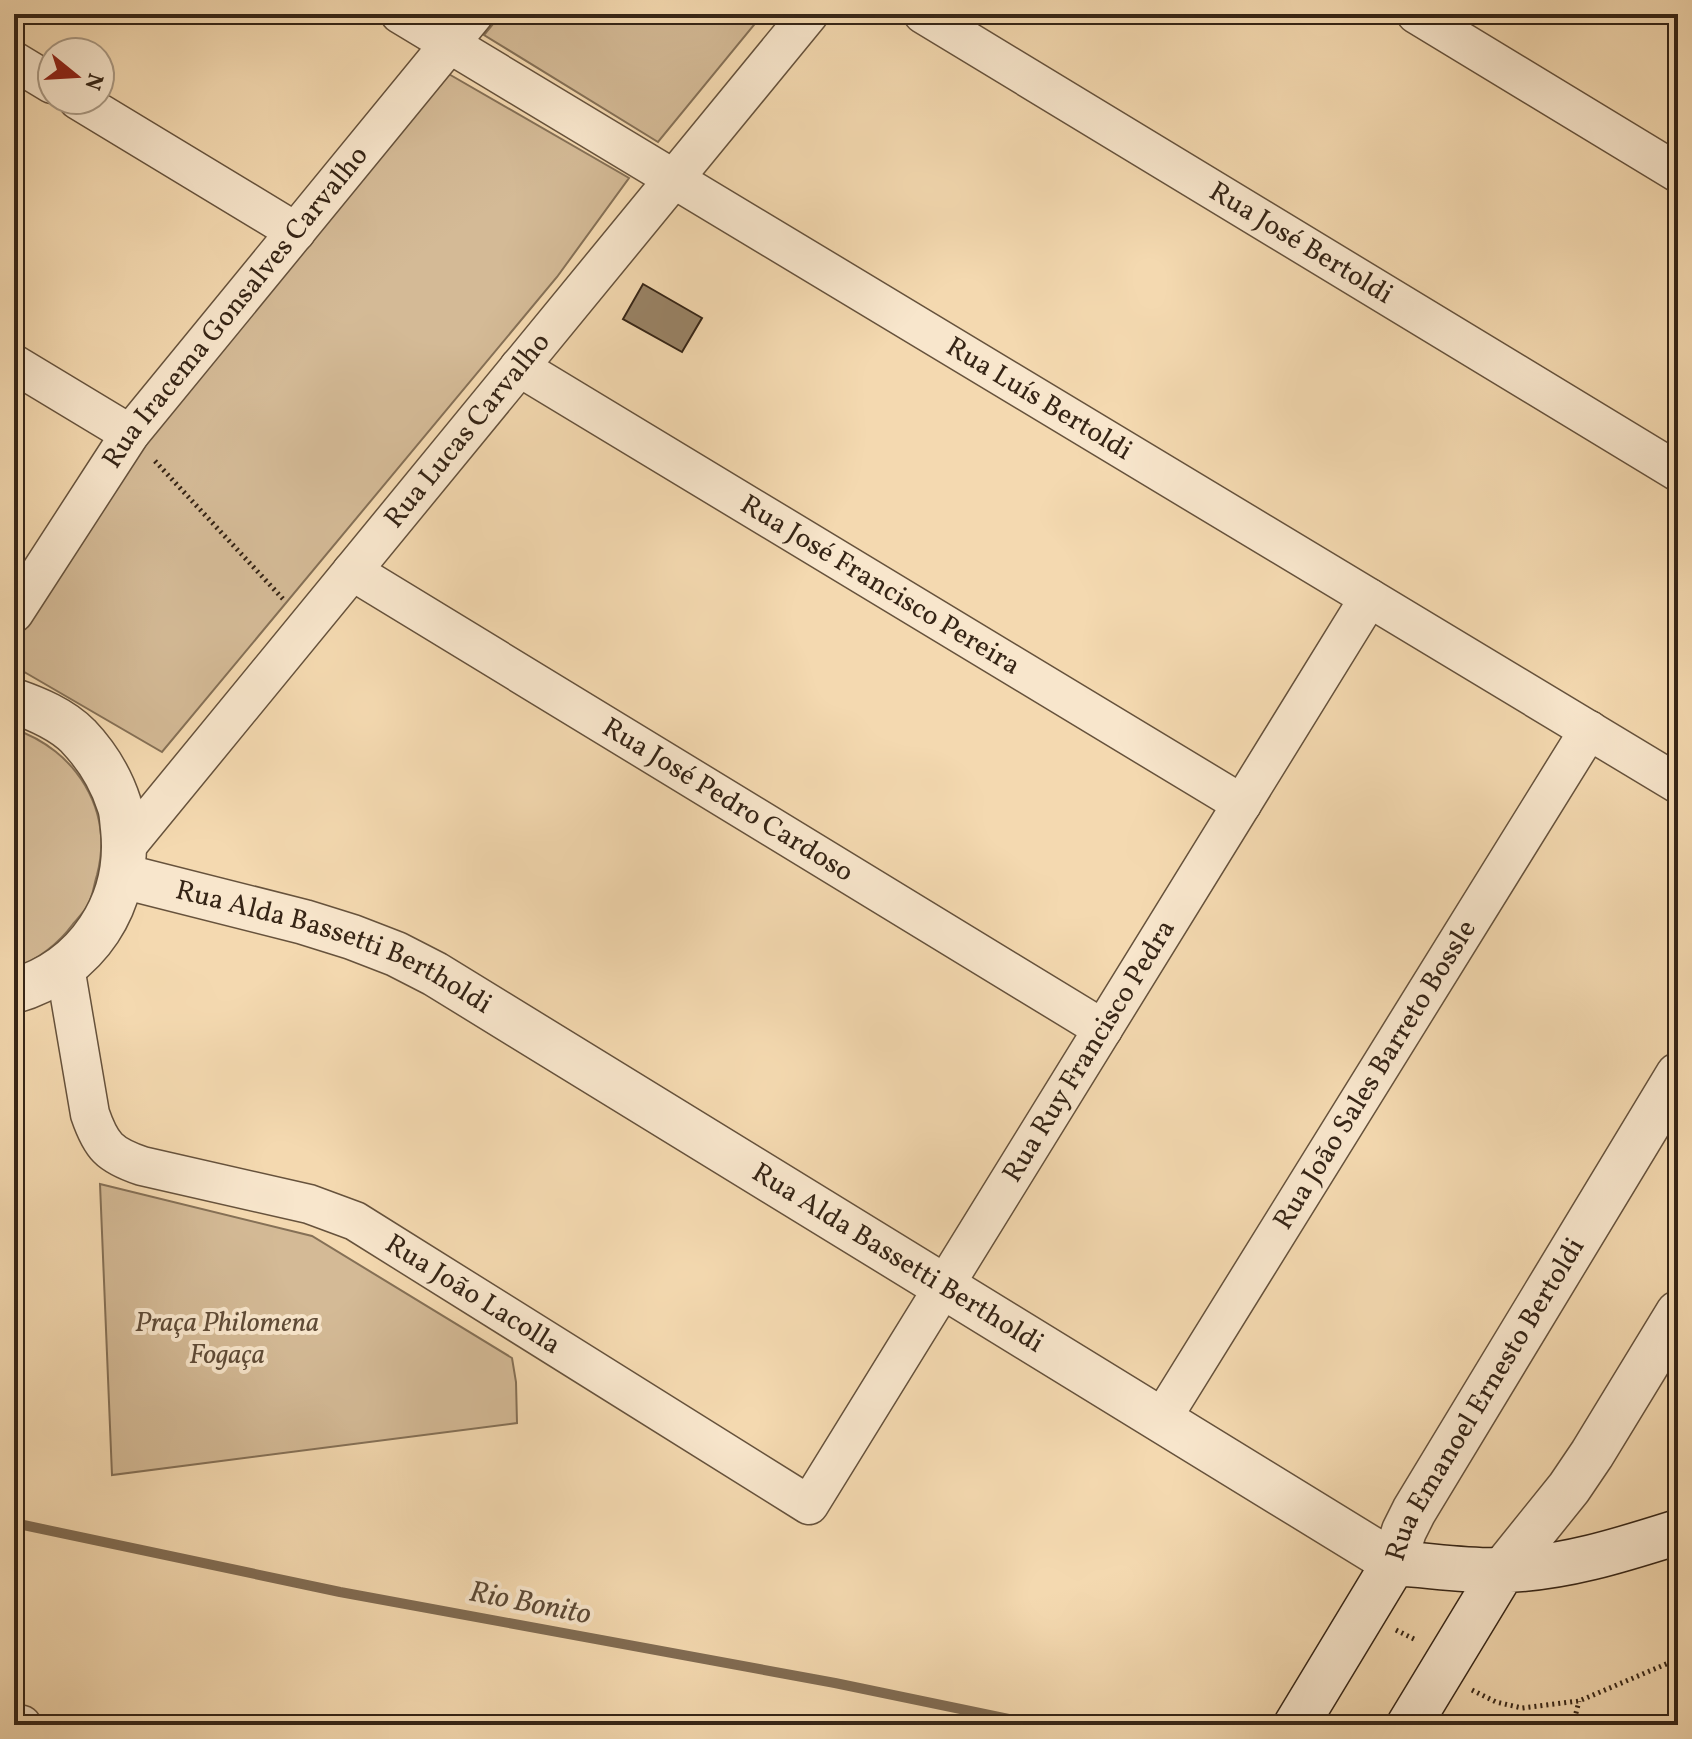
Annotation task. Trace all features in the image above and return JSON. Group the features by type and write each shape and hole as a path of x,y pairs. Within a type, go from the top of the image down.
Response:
{"street":[{"name":"Rua Luís Bertoldi","path":"400,14 1678,784"},
{"name":"Rua Iracema Gonsalves Carvalho","path":"14,613 130,434 474,14"},
{"name":"Rua Lucas Carvalho","path":"124,862 307,626 809,14"},
{"name":"Rua José Bertoldi","path":"923,14 1678,472"},
{"path":"1416,14 1678,173"},
{"path":"14,61 36,74"},
{"path":"104,116 296,232"},
{"path":"14,364 130,434"},
{"name":"Rua José Francisco Pereira","path":"519,367 1242,804"},
{"name":"Rua José Pedro Cardoso","path":"352,571 1103,1029"},
{"name":"Rua Ruy Francisco Pedra","path":"809,1505 1369,598"},
{"path":"14,701 42,711 76,735 103,767 120,806 124,862 111,911 92,941 65,967 31,986 14,991"},
{"name":"Rua João Sales Barreto Bossle","path":"1161,1420 1589,730"},
{"name":"Rua Alda Bassetti Bertholdi","path":"124,862 352,937 409,960 477,998 1394,1563 1503,1570 1554,1566 1599,1557 1678,1532"},
{"name":"Rua João Lacolla","path":"65,967 90,1114 98,1137 108,1150 123,1160 142,1166 309,1204 355,1221 809,1505"},
{"name":"Rua Emanoel Ernesto Bertoldi","path":"1296,1725 1394,1563 1414,1511 1678,1075"},
{"path":"1409,1725 1503,1570 1569,1488 1678,1313"},
{"path":"14,1723 22,1725"}],"path":[{"path":"130,434 307,626"},
{"path":"1465,1686 1496,1702 1522,1708 1579,1701 1678,1659"},
{"path":"1573,1725 1579,1701"}],"green space":[{"path":"501,14 763,14 658,142 484,35"},
{"path":"447,73 629,178 557,277 162,752 14,666 14,638 137,452"},
{"path":"14,729 56,752 72,767 95,806 101,851 92,894 85,910 47,950 14,968"},
{"name":"Praça Philomena Fogaça","path":"100,1184 312,1236 512,1358 517,1423 112,1475"}],"building":[{"path":"643,284 702,318 682,352 623,319"}],"waterway":[{"name":"Rio Bonito","path":"14,1523 340,1592 835,1683 1038,1725"}]}
